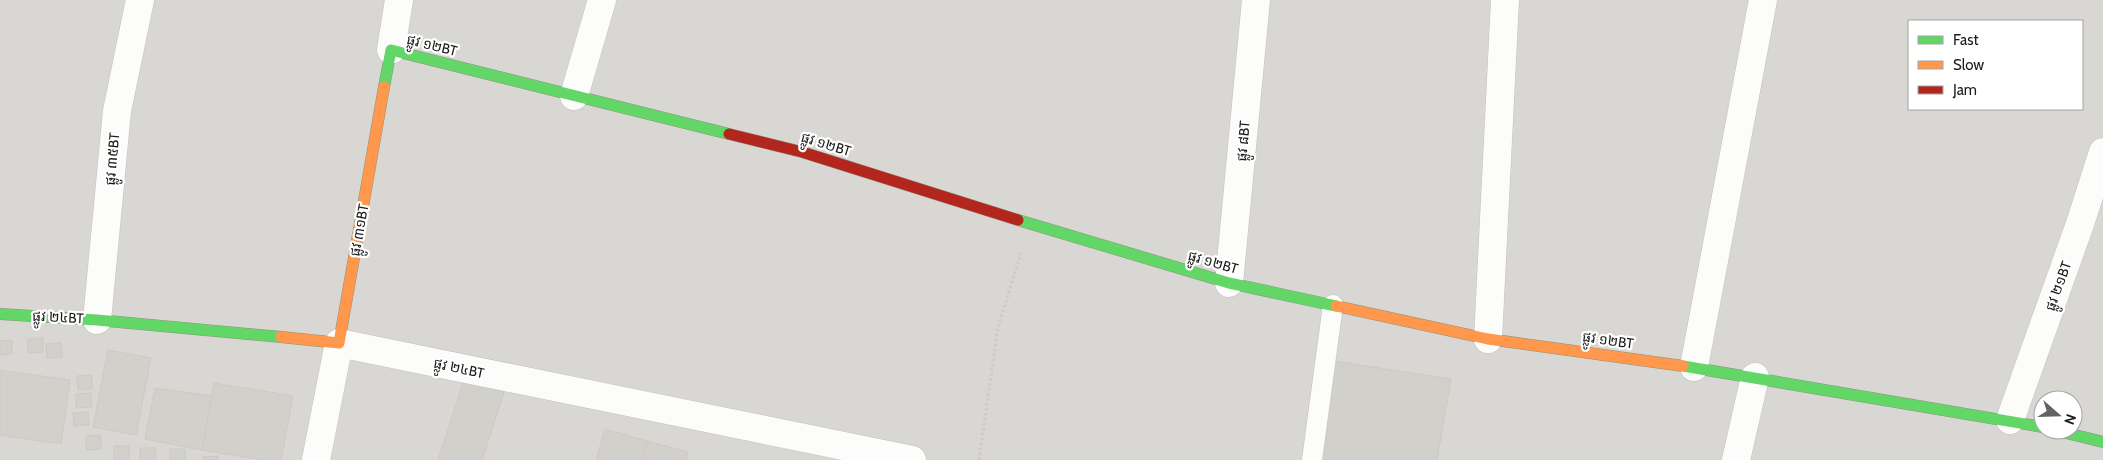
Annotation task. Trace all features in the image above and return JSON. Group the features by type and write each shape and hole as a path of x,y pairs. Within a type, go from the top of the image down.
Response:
{"street":[{"name":"ផ្លូវ ៣៥BT","path":"97,320 117,111 140,0"},
{"name":"ផ្លូវ ៣១BT","path":"316,460 340,343 399,0"},
{"path":"574,96 602,0"},
{"name":"ផ្លូវ ៨BT","path":"1229,283 1256,0"},
{"path":"1488,339 1505,0"},
{"path":"1694,367 1763,0"},
{"name":"ផ្លូវ ១២BT","path":"391,50 802,152 1030,224 1229,283 1488,339 1694,367 2033,425"},
{"name":"ផ្លូវ ២១BT","path":"2010,420 2081,221 2103,152"},
{"name":"ផ្លូវ ២៤BT","path":"0,314 97,320 340,343 912,460"},
{"path":"1736,460 1755,377"},
{"path":"2083,437 2103,442"}],"lane":[{"path":"1312,460 1333,305"}],"path":[{"path":"979,460 998,327 1030,224"}],"shaded area":[{"path":"0,0 2103,0 2103,460 0,460"},
{"path":"0,333 89,338 260,354 283,368 299,389 286,460 0,460"}],"building":[{"path":"43,338 43,352 28,353 28,339"},
{"path":"12,340 12,354 0,355 0,341"},
{"path":"61,343 62,357 47,358 46,344"},
{"path":"108,350 151,358 136,435 93,427"},
{"path":"1334,361 1451,379 1437,460 1319,460"},
{"path":"0,370 70,380 61,444 0,435"},
{"path":"92,375 92,389 78,390 77,376"},
{"path":"464,380 504,392 482,460 438,460"},
{"path":"214,383 293,396 281,460 263,460 202,450"},
{"path":"155,388 212,396 202,450 145,439"},
{"path":"91,393 92,407 76,408 76,394"},
{"path":"88,412 89,425 74,426 73,413"},
{"path":"605,429 647,441 642,460 596,460"},
{"path":"101,435 101,449 86,450 86,436"},
{"path":"647,441 688,452 686,460 642,460"},
{"path":"114,446 129,446 129,460 114,460"},
{"path":"140,448 155,448 156,460 140,460"},
{"path":"170,449 185,449 186,460 170,460"},
{"path":"218,456 218,460 203,460 203,457"}],"traffic: fast":[{"path":"384,87 391,50 729,134"},
{"path":"1018,220 1229,283 1336,306"},
{"path":"0,314 97,320 281,337"},
{"path":"1683,366 2033,425"},
{"path":"2083,437 2103,442"}],"traffic: slow":[{"path":"281,337 339,343 384,87"},
{"path":"1336,306 1488,339 1683,366"}],"traffic: jam":[{"path":"729,134 802,152 1018,220"}]}
